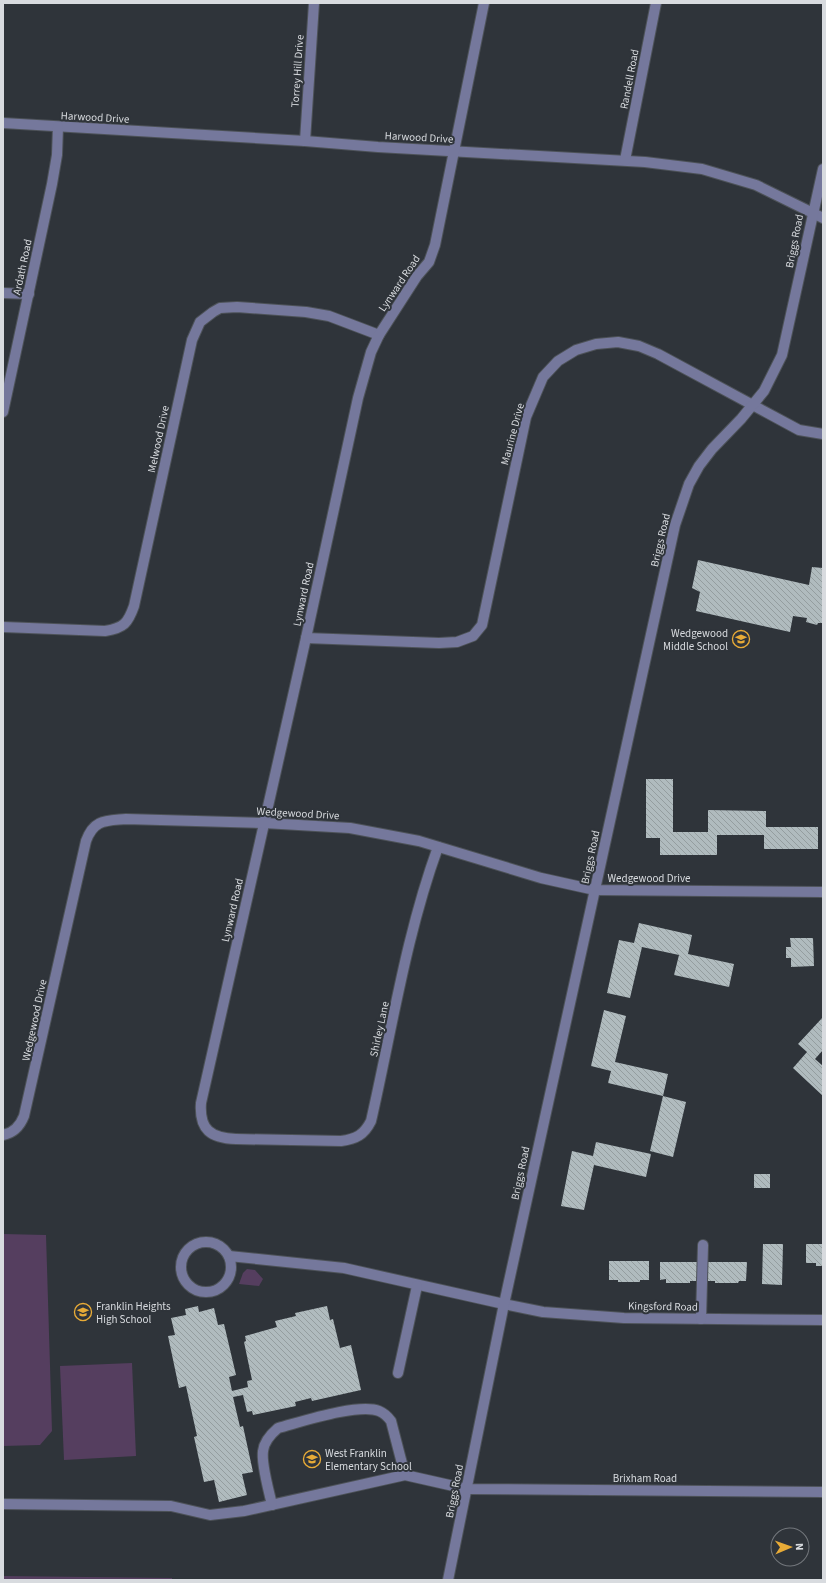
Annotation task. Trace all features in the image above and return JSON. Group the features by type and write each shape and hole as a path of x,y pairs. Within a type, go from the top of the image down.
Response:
{"street":[{"name":"Torrey Hill Drive","path":"305,141 314,3"},
{"name":"Lynward Road","path":"280,1140 226,1139 215,1136 204,1126 200,1111 232,961 306,638 358,398 372,352 379,335 417,276 429,262 435,245 484,3"},
{"name":"Randell Road","path":"625,160 656,3"},
{"name":"Harwood Drive","path":"3,123 625,160 702,169 756,185 823,218"},
{"name":"Ardath Road","path":"3,412 52,184 57,155 58,127"},
{"name":"Briggs Road","path":"448,1580 504,1304 675,524 689,484 699,466 712,449 741,419 764,391 782,355 812,212 823,168"},
{"path":"3,293 29,294"},
{"name":"Melwood Drive","path":"3,627 105,631 119,628 129,618 134,606 192,340 196,328 209,315 220,308 238,307 306,312 329,316 379,335"},
{"name":"Maurine Drive","path":"306,638 439,643 457,642 473,636 482,625 526,417 543,377 558,361 576,350 596,344 618,342 639,346 658,354 799,430 823,434"},
{"name":"Wedgewood Drive","path":"3,1134 14,1131 21,1125 24,1116 89,832 96,825 104,821 126,819 264,823 350,828 419,841 541,878 595,890 823,892"},
{"name":"Shirley Lane","path":"280,1140 353,1140 363,1133 368,1127 371,1121 420,901 438,847"},
{"path":"209,1242 218,1244 229,1256 231,1272 228,1280 216,1291 199,1292 186,1282 182,1275 182,1258 187,1251 197,1244 209,1242"},
{"path":"701,1318 703,1245"},
{"name":"Kingsford Road","path":"229,1256 344,1268 417,1286 543,1312 624,1318 823,1320"},
{"path":"398,1373 417,1286"},
{"path":"3,1504 171,1506 210,1515 244,1511 272,1505 404,1475 391,1421 387,1416 379,1411 364,1409 343,1412 278,1428 271,1434 262,1452 272,1505"},
{"name":"Brixham Road","path":"404,1475 467,1489 823,1492"}],"shaded area":[{"path":"3,1234 46,1235 52,1431 40,1445 3,1446"},
{"path":"247,1269 255,1270 263,1279 259,1286 239,1284 243,1273"},
{"path":"132,1363 136,1456 64,1460 60,1366"},
{"path":"3,1576 172,1578 172,1580 3,1580"}],"building":[{"path":"698,560 809,585 812,567 823,568 823,623 818,623 817,625 806,622 807,618 793,616 790,632 696,611 700,592 692,588"},
{"path":"646,779 673,779 673,832 708,832 708,810 766,811 766,827 818,827 818,849 764,849 764,835 717,835 717,855 660,855 660,838 646,838"},
{"path":"639,923 692,935 688,954 734,964 729,987 674,975 679,955 642,947 630,998 607,993 619,940 634,943"},
{"path":"790,938 813,938 814,966 791,967 791,958 786,958 786,947 791,947"},
{"path":"604,1010 626,1016 615,1062 668,1074 663,1096 608,1083 611,1071 591,1066"},
{"path":"823,1017 823,1050 815,1059 823,1066 823,1096 793,1068 807,1052 798,1044"},
{"path":"663,1096 686,1102 673,1157 650,1151"},
{"path":"596,1142 651,1154 646,1177 594,1165 584,1210 561,1206 572,1151 593,1156"},
{"path":"754,1174 770,1174 770,1188 754,1188"},
{"path":"763,1244 783,1244 782,1285 762,1284"},
{"path":"806,1244 823,1244 823,1266 816,1266 816,1263 806,1263"},
{"path":"609,1261 649,1261 649,1280 640,1280 640,1282 618,1282 618,1280 609,1280"},
{"path":"660,1262 697,1262 697,1281 690,1281 690,1283 666,1283 666,1279 660,1280"},
{"path":"707,1262 747,1262 746,1281 739,1281 738,1283 715,1283 715,1281 707,1281"},
{"path":"198,1306 199,1312 214,1308 218,1325 224,1324 236,1375 229,1377 232,1391 248,1387 247,1381 252,1380 244,1342 246,1341 245,1336 277,1327 275,1321 296,1316 295,1313 327,1306 330,1320 333,1319 340,1348 351,1345 361,1390 312,1401 311,1398 295,1402 296,1406 253,1415 252,1411 247,1412 243,1395 233,1397 240,1427 243,1426 253,1472 242,1474 247,1495 219,1502 214,1480 204,1482 194,1437 197,1436 186,1386 179,1388 168,1336 175,1335 171,1318 186,1315 185,1309"}],"place":[{"name":"Wedgewood Middle School","path":"741,639"},
{"name":"Franklin Heights High School","path":"83,1312"},
{"name":"West Franklin Elementary School","path":"312,1459"}]}
